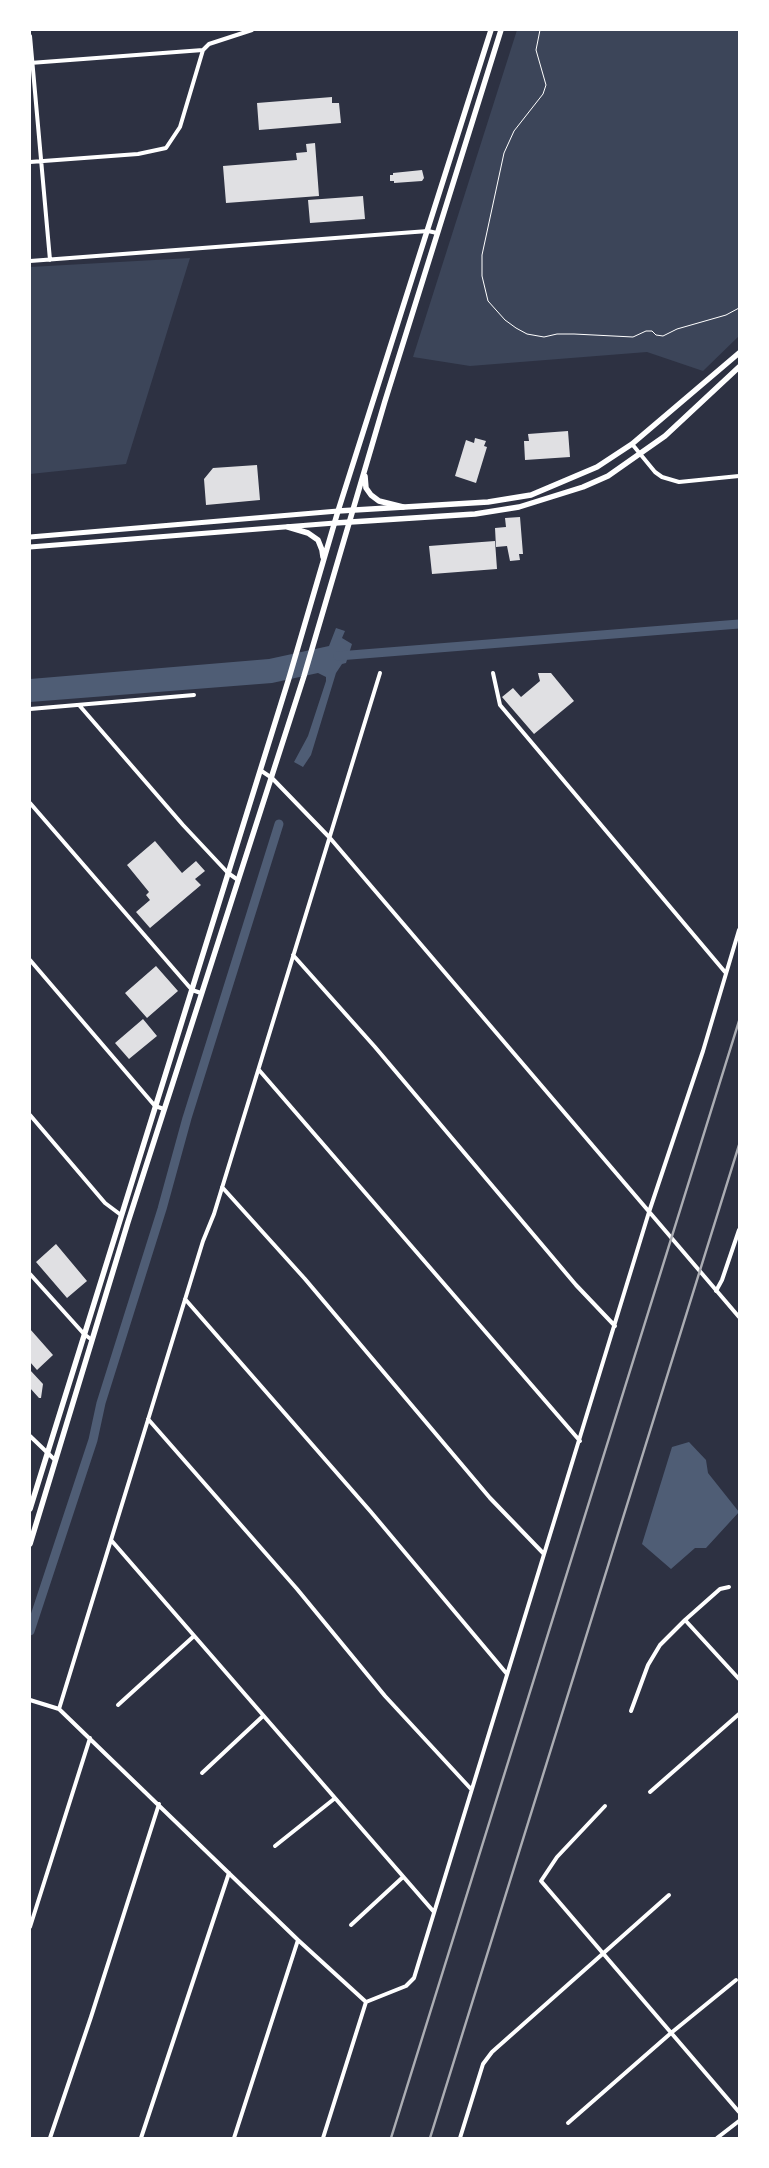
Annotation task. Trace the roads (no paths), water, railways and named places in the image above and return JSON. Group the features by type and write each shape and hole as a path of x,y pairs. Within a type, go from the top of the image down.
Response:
{"main road":[{"path":"30,1509 296,657 338,511 491,30"},
{"path":"30,1544 164,1109 311,655 364,471 501,30"},
{"path":"30,537 338,511 488,502 531,495 597,467 632,444 739,353"},
{"path":"30,547 475,514 519,507 583,487 608,476 665,436 739,367"},
{"path":"364,471 366,488 371,495 380,501 403,507"},
{"path":"288,527 308,533 318,540 322,550 323,562"}],"street":[{"path":"31,63 203,50 214,42 252,30"},
{"path":"30,36 50,260"},
{"path":"30,162 138,154 166,148 180,127 203,50"},
{"path":"30,261 428,230 437,233"},
{"path":"632,444 662,478 679,482 739,476"},
{"path":"493,673 500,705 725,972"},
{"path":"59,1709 185,1299 259,1070 380,674"},
{"path":"30,709 194,695"},
{"path":"79,705 228,873 238,880"},
{"path":"260,770 272,778 330,838 739,1317"},
{"path":"30,803 192,990 201,993"},
{"path":"366,2002 406,1986 414,1978 649,1212 703,1051 739,930"},
{"path":"293,956 375,1047 576,1285 615,1326"},
{"path":"30,960 155,1106 164,1109"},
{"path":"259,1070 580,1441"},
{"path":"30,1115 105,1203 121,1215"},
{"path":"222,1188 305,1278 490,1498 544,1554"},
{"path":"716,1291 722,1280 739,1230"},
{"path":"30,1274 84,1334 92,1340"},
{"path":"185,1299 377,1520 507,1674"},
{"path":"148,1419 297,1589 385,1696 471,1789"},
{"path":"30,1436 55,1460"},
{"path":"111,1540 434,1912"},
{"path":"631,1712 648,1665 660,1645 720,1589 729,1587"},
{"path":"685,1620 739,1680"},
{"path":"118,1705 194,1636"},
{"path":"30,1700 59,1709 298,1940 366,2002"},
{"path":"650,1792 739,1714"},
{"path":"202,1773 263,1716"},
{"path":"30,1927 90,1738"},
{"path":"275,1846 334,1799"},
{"path":"50,2138 159,1804"},
{"path":"605,1806 557,1857 541,1881 739,2112"},
{"path":"141,2138 229,1873"},
{"path":"351,1925 403,1877"},
{"path":"460,2138 483,2064 488,2056 669,1895"},
{"path":"234,2138 298,1940"},
{"path":"568,2123 671,2033 736,1980"},
{"path":"323,2138 366,2002"},
{"path":"717,2138 739,2122"}],"waterway":[{"path":"338,656 739,624"},
{"path":"30,1631 93,1440 101,1403 162,1209 187,1118 279,824"}],"railway":[{"path":"391,2138 739,1021"},
{"path":"430,2138 739,1145"}]}
